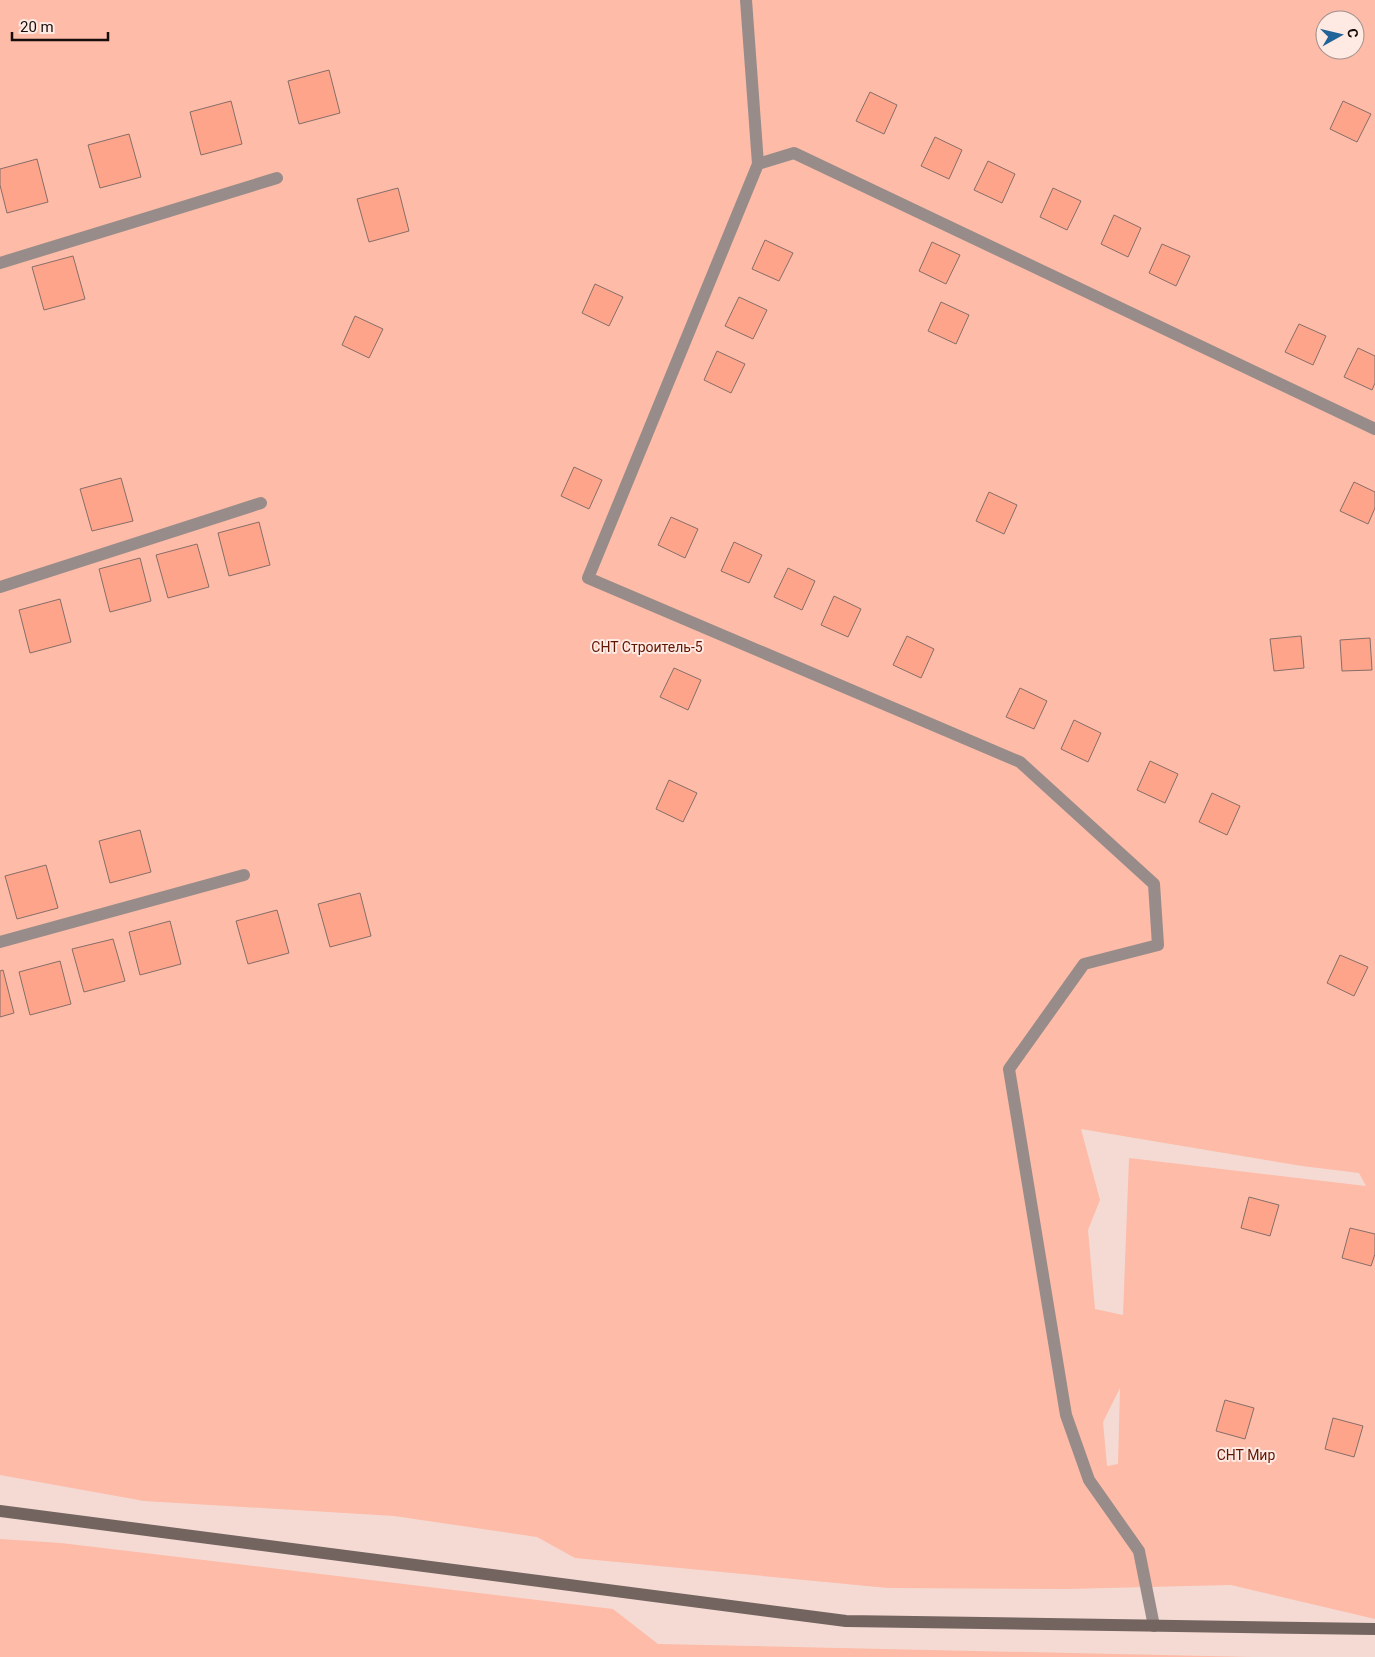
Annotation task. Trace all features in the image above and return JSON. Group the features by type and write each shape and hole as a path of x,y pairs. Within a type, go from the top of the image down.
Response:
{"street":[{"path":"0,1511 846,1621 1375,1629"}],"lane":[{"path":"746,0 758,164 588,578 1020,762 1154,884 1158,945 1084,964 1009,1069 1066,1415 1089,1480 1139,1551 1154,1626"},
{"path":"758,164 794,153 1375,429"},
{"path":"0,263 277,178"},
{"path":"0,587 261,504"},
{"path":"0,942 244,875"}],"green space":[{"name":"СНТ Строитель-5","path":"0,0 1375,0 1375,1619 1231,1585 1066,1589 888,1588 575,1558 537,1537 394,1516 144,1501 0,1475","holes":["1081,1129 1302,1166 1359,1173 1366,1186 1129,1158 1123,1315 1095,1309 1088,1230 1100,1200","1120,1388 1118,1464 1107,1466 1103,1422"]},
{"path":"0,1539 61,1543 613,1609 658,1644 1252,1657 0,1657"}],"building":[{"path":"329,70 340,113 299,124 288,81"},
{"path":"870,92 897,105 884,134 856,121"},
{"path":"231,101 242,144 201,155 190,112"},
{"path":"1343,101 1371,114 1357,142 1330,129"},
{"path":"129,134 141,177 100,188 88,145"},
{"path":"935,137 962,150 949,179 921,166"},
{"path":"37,159 48,202 7,213 0,185 0,169"},
{"path":"988,161 1015,174 1002,203 974,190"},
{"path":"398,188 409,231 369,242 357,199"},
{"path":"1053,188 1081,201 1067,230 1040,217"},
{"path":"1114,215 1141,228 1128,257 1101,244"},
{"path":"765,240 793,253 779,281 752,269"},
{"path":"932,242 960,255 946,284 919,271"},
{"path":"1162,244 1190,256 1176,286 1149,273"},
{"path":"73,256 85,299 44,310 32,267"},
{"path":"595,284 623,297 609,326 582,313"},
{"path":"739,297 767,310 753,339 725,326"},
{"path":"941,302 969,315 956,344 928,331"},
{"path":"355,316 383,329 369,358 342,345"},
{"path":"1299,324 1326,336 1313,365 1285,352"},
{"path":"1358,348 1375,356 1375,383 1372,390 1344,377"},
{"path":"717,351 745,364 731,393 704,380"},
{"path":"574,467 602,480 589,509 561,496"},
{"path":"121,478 133,521 92,531 80,489"},
{"path":"1354,482 1375,492 1375,508 1368,524 1340,511"},
{"path":"989,492 1017,505 1004,534 976,521"},
{"path":"671,517 698,529 685,558 658,545"},
{"path":"259,522 270,565 229,576 218,533"},
{"path":"734,542 762,555 749,583 721,571"},
{"path":"197,544 209,587 168,598 156,555"},
{"path":"140,558 151,601 110,612 99,569"},
{"path":"788,568 815,581 802,610 774,597"},
{"path":"834,596 861,609 848,637 821,625"},
{"path":"60,599 71,642 30,653 19,610"},
{"path":"907,636 934,649 921,678 893,665"},
{"path":"1301,636 1304,668 1274,671 1270,639"},
{"path":"1370,638 1372,670 1342,671 1340,640"},
{"path":"674,668 701,680 688,710 660,697"},
{"path":"1020,688 1047,701 1034,729 1006,717"},
{"path":"1074,720 1101,733 1088,762 1061,749"},
{"path":"1150,761 1178,774 1165,803 1137,790"},
{"path":"669,780 697,793 683,822 656,809"},
{"path":"1212,793 1240,806 1227,835 1199,822"},
{"path":"140,830 151,872 110,883 99,841"},
{"path":"46,865 58,908 17,919 5,876"},
{"path":"360,893 371,936 330,947 318,904"},
{"path":"277,910 289,953 248,964 236,921"},
{"path":"170,921 181,964 140,975 129,932"},
{"path":"113,939 125,981 84,992 72,949"},
{"path":"1340,955 1368,967 1354,996 1327,983"},
{"path":"60,961 71,1004 30,1015 19,972"},
{"path":"3,970 14,1013 0,1017 0,971"},
{"path":"1249,1197 1279,1205 1270,1236 1241,1228"},
{"path":"1350,1228 1375,1234 1375,1254 1371,1266 1342,1258"},
{"path":"1225,1400 1254,1408 1245,1439 1216,1431"},
{"path":"1333,1418 1363,1426 1354,1457 1325,1449"}],"park label":[{"name":"СНТ Мир","path":"1246,1455"}]}
